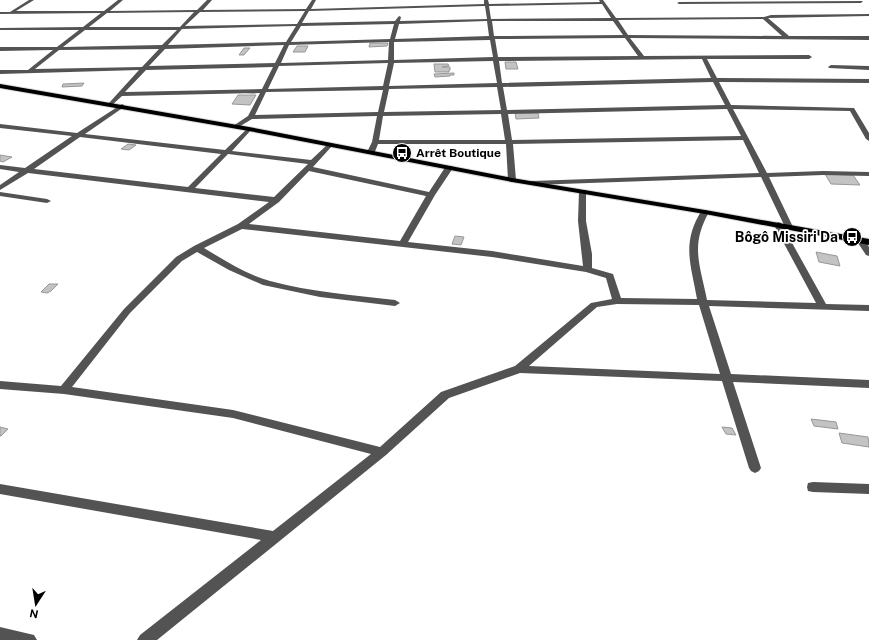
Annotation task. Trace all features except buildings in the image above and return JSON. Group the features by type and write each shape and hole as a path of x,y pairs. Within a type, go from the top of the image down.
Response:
{"main road":[{"path":"1,88 111,104 371,152 512,180 705,212 869,242"}],"street":[{"path":"0,19 32,0"},
{"path":"28,72 121,0"},
{"path":"111,104 181,28 210,0"},
{"path":"251,117 288,43 314,0"},
{"path":"371,152 376,142 391,63 392,40 404,0"},
{"path":"0,13 308,10 402,7 486,2 602,2 642,58"},
{"path":"486,2 509,142 512,180"},
{"path":"678,4 862,2"},
{"path":"0,29 181,28 489,20 764,18 771,16 869,15"},
{"path":"764,18 787,37"},
{"path":"0,49 163,47 492,38 869,38"},
{"path":"0,72 391,63 496,59 809,57"},
{"path":"704,58 744,138 766,175 789,227"},
{"path":"831,67 869,68"},
{"path":"121,94 715,80 869,81"},
{"path":"0,188 122,106"},
{"path":"235,127 251,117 729,107 852,109 867,131 869,139"},
{"path":"0,126 227,152 310,165 431,195"},
{"path":"189,190 249,130"},
{"path":"376,142 509,142 744,138"},
{"path":"64,390 127,311 179,259 197,248 241,226 276,200 330,145"},
{"path":"0,167 276,200"},
{"path":"402,243 449,168"},
{"path":"532,183 823,173 869,174"},
{"path":"583,192 582,216 588,269"},
{"path":"0,194 47,201"},
{"path":"705,212 698,224 693,240 693,254 703,303 755,468"},
{"path":"778,225 822,306"},
{"path":"241,226 492,254 588,269 610,276 617,301"},
{"path":"860,240 869,253"},
{"path":"197,248 232,268 266,283 320,294 395,303"},
{"path":"145,640 382,452 445,395 519,369 594,305 617,301 869,308"},
{"path":"519,369 869,384"},
{"path":"0,385 64,390 233,414 382,452"},
{"path":"813,487 869,489"},
{"path":"0,489 275,537"},
{"path":"0,634 29,640"}],"place":[{"name":"Arrêt Boutique","path":"402,153"},
{"name":"Bôgô Missiri Da","path":"852,237"}]}
